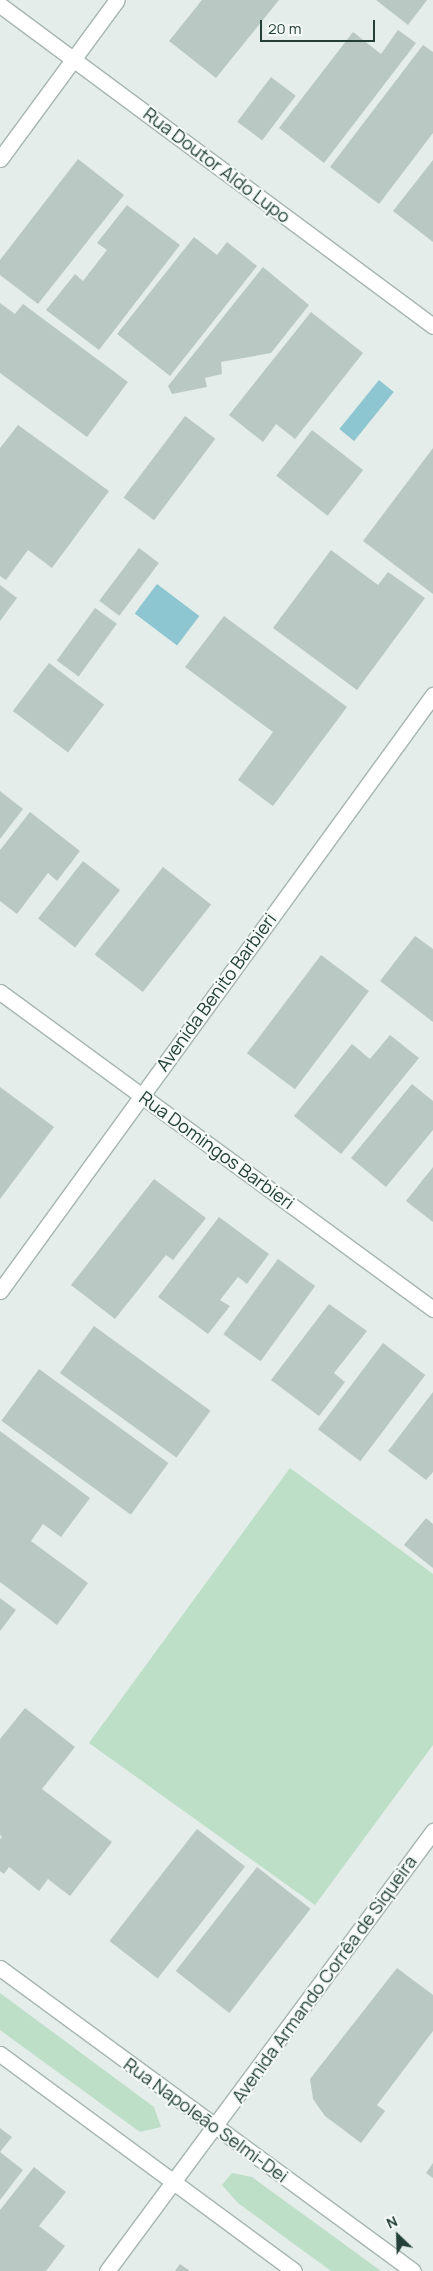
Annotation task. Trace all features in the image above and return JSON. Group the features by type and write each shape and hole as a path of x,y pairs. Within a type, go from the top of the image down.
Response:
{"street":[{"path":"0,159 117,0"},
{"name":"Rua Doutor Aldo Lupo","path":"0,5 433,326"},
{"name":"Avenida Benito Barbieri","path":"0,1290 433,695"},
{"name":"Rua Domingos Barbieri","path":"0,992 433,1309"},
{"name":"Avenida Armando Corrêa de Siqueira","path":"107,2271 433,1831"},
{"name":"Rua Napoleão Selmi-Dei","path":"0,1968 413,2271"},
{"path":"0,2054 294,2271"}],"green space":[{"path":"290,1468 433,1574 433,1745 315,1905 89,1743"},
{"path":"0,1993 154,2107 161,2127 140,2132 0,2030"},
{"path":"232,2173 252,2177 381,2271 331,2271 238,2203 222,2185"}],"water":[{"path":"379,380 394,392 354,441 339,429"},
{"path":"157,584 199,616 177,645 135,614"}],"building":[{"path":"202,0 279,0 216,78 169,41"},
{"path":"376,0 427,0 408,25"},
{"path":"398,30 416,43 324,163 279,128 353,32 381,54"},
{"path":"423,45 433,52 433,133 379,204 330,167"},
{"path":"271,77 296,96 262,140 237,122"},
{"path":"78,159 124,195 38,304 0,275 0,260"},
{"path":"433,160 433,242 393,211"},
{"path":"127,205 180,245 99,350 46,310 75,274 83,281 107,250 97,243"},
{"path":"194,237 217,255 227,242 257,266 170,376 117,334"},
{"path":"263,267 309,305 271,353 221,362 222,374 205,378 207,387 172,394 168,386"},
{"path":"0,303 15,314 23,304 128,382 87,437 0,373"},
{"path":"311,312 363,353 295,439 276,424 263,442 229,415"},
{"path":"185,416 215,439 154,520 124,497"},
{"path":"18,425 109,491 52,568 28,550 6,580 0,576 0,448"},
{"path":"312,430 363,470 328,516 276,476"},
{"path":"433,448 433,594 363,541"},
{"path":"139,548 159,563 119,616 99,601"},
{"path":"331,550 378,585 388,572 425,598 357,690 273,628"},
{"path":"0,585 17,598 0,621"},
{"path":"95,608 117,624 79,676 57,661"},
{"path":"224,616 347,707 273,806 238,780 273,732 185,667"},
{"path":"49,663 104,705 68,752 13,711"},
{"path":"0,791 23,809 0,839"},
{"path":"30,812 80,851 57,881 48,873 17,914 0,901 0,850"},
{"path":"83,861 120,890 75,947 38,919"},
{"path":"163,867 211,905 143,992 95,954"},
{"path":"415,936 433,949 433,1022 380,981"},
{"path":"321,955 369,991 295,1089 247,1053"},
{"path":"390,1035 419,1058 341,1154 294,1116 352,1044 370,1059"},
{"path":"412,1084 433,1101 433,1130 386,1187 351,1158"},
{"path":"0,1087 54,1127 0,1199"},
{"path":"433,1167 433,1222 406,1201"},
{"path":"154,1179 206,1218 173,1260 166,1255 115,1319 71,1285"},
{"path":"219,1217 269,1254 247,1284 238,1277 220,1300 230,1306 208,1334 158,1297"},
{"path":"278,1259 315,1286 261,1361 223,1334"},
{"path":"329,1304 367,1331 334,1373 345,1382 319,1416 271,1380"},
{"path":"94,1326 210,1411 176,1458 60,1373"},
{"path":"383,1343 425,1375 360,1461 318,1429"},
{"path":"39,1369 168,1463 131,1515 1,1421"},
{"path":"433,1392 433,1472 426,1480 388,1451"},
{"path":"0,1431 90,1498 61,1537 43,1524 31,1541 88,1583 57,1625 0,1582"},
{"path":"426,1518 433,1524 433,1568 404,1545"},
{"path":"0,1598 16,1610 0,1631"},
{"path":"25,1708 75,1747 42,1789 112,1842 70,1896 48,1879 39,1891 9,1867 4,1874 0,1871 0,1839 2,1837 0,1835 0,1739"},
{"path":"197,1829 245,1867 158,1978 110,1941"},
{"path":"257,1867 311,1909 229,2013 176,1971"},
{"path":"397,1968 433,1995 433,2031 377,2105 385,2111 361,2143 325,2116 313,2099 310,2079"},
{"path":"0,2128 12,2137 0,2152"},
{"path":"0,2152 23,2170 0,2200"},
{"path":"433,2163 433,2178 426,2173"},
{"path":"34,2167 66,2192 39,2226 65,2246 46,2271 0,2271 0,2210"},
{"path":"180,2264 190,2271 175,2271"}]}
